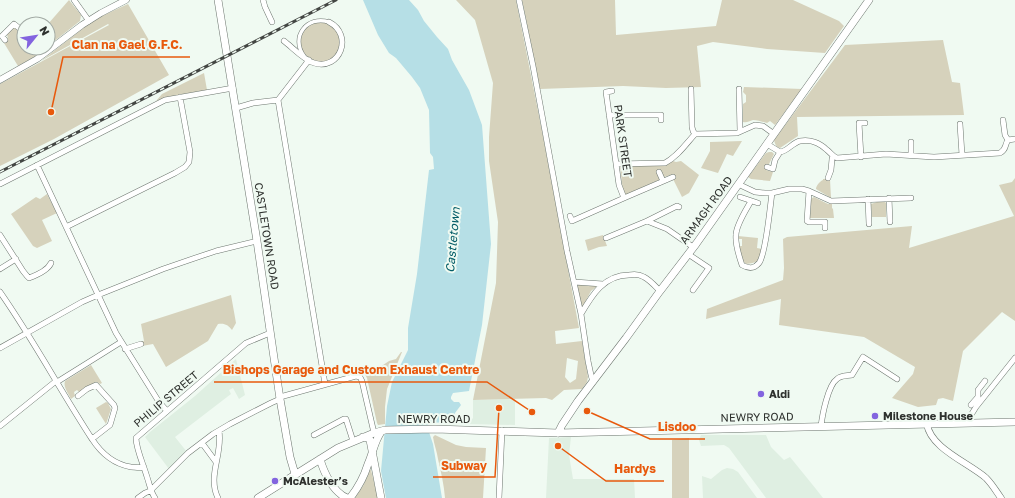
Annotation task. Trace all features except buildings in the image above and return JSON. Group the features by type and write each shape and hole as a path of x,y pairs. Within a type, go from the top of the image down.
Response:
{"main road":[{"name":"CASTLETOWN ROAD","path":"218,0 257,241 280,398 290,457 295,474"},
{"name":"ARMAGH ROAD","path":"558,433 564,422 688,254 870,0"},
{"name":"NEWRY ROAD","path":"258,498 338,448 363,437 380,432 435,429 558,433 1015,422"},
{"path":"350,498 358,487 369,464 372,451 380,432"},
{"path":"363,437 370,440 381,498"},
{"path":"320,459 322,468 335,490 347,498"}],"street":[{"path":"74,0 88,21"},
{"path":"56,42 101,13 125,0"},
{"path":"519,0 593,382"},
{"path":"265,1 272,22"},
{"path":"284,41 307,59 317,64 325,64 335,59 343,44 341,33 336,27 329,22 322,20 309,24 303,29 300,35 299,43 300,50 307,59"},
{"path":"5,40 2,36 14,24 16,26"},
{"path":"0,80 18,71 36,56"},
{"path":"307,59 278,100 325,384"},
{"path":"0,184 171,98 233,88"},
{"path":"691,89 692,127 695,134"},
{"path":"739,89 740,131"},
{"name":"PARK STREET","path":"612,91 606,92 619,185 624,198"},
{"path":"66,227 175,173 189,162 190,152 180,97"},
{"path":"739,99 746,99"},
{"path":"236,108 278,100"},
{"path":"609,115 661,115 661,120"},
{"path":"1003,120 1005,135 1008,140"},
{"path":"861,157 860,123 865,123"},
{"path":"960,124 962,155"},
{"path":"616,164 665,163 670,161 679,153 695,134 737,133 755,125 763,126 774,134"},
{"path":"1008,140 1015,139"},
{"path":"767,144 780,152 784,152 798,142 807,140 820,144 837,158 886,154 934,157 1000,154 1004,151 1008,140"},
{"path":"911,142 911,155"},
{"path":"767,167 773,169 780,152"},
{"path":"828,178 832,170 833,156"},
{"path":"37,165 121,342 159,402 167,411"},
{"path":"659,172 663,181"},
{"name":"PARK STREET","path":"570,216 572,221 673,177"},
{"path":"738,184 756,192 772,193 789,189 802,189 830,201 911,198"},
{"path":"809,191 807,221 825,222 825,228"},
{"path":"751,201 736,229 738,251 742,265 748,268 754,267 758,264 764,253 772,193"},
{"path":"740,197 758,203"},
{"path":"888,198 890,222"},
{"path":"868,199 869,224"},
{"path":"612,244 608,237 647,221 677,206 679,207"},
{"path":"647,221 667,229 693,247"},
{"path":"0,235 23,271 30,278 48,267 51,263"},
{"path":"0,348 82,302 98,295 170,266 216,251 257,241"},
{"path":"688,254 709,268 693,290"},
{"path":"0,269 16,259"},
{"path":"581,314 591,296 602,284 611,279 625,275 643,276 660,291"},
{"path":"574,282 602,284"},
{"path":"0,292 27,332 92,439 103,453 116,462 124,466 144,467 150,491 155,498"},
{"name":"PHILIP STREET","path":"144,467 136,438 246,343 270,334"},
{"path":"0,426 56,381 121,342"},
{"path":"125,349 141,344"},
{"path":"821,427 822,414 835,380 840,376 852,375 863,357 897,379"},
{"path":"971,423 971,415 976,407 1015,358"},
{"path":"138,498 150,491 188,453 230,424 280,398 325,384 356,376 360,378 380,432"},
{"path":"971,405 978,397 978,390 984,381"},
{"path":"78,396 87,389 96,385 114,405 115,411 110,425 92,439"},
{"path":"981,387 988,393"},
{"path":"314,435 346,419 353,441"},
{"path":"927,424 929,432 937,443 986,478 1001,498"},
{"path":"499,498 502,430"},
{"path":"218,498 213,482 219,446 219,431"},
{"path":"202,443 216,462"}],"shaded area":[{"path":"69,0 81,15 80,21 56,40 55,16"},
{"path":"456,0 516,0 579,328 555,331 556,344 582,341 588,377 587,382 582,389 564,390 552,400 546,398 473,400 496,283 498,222 489,161 489,137 493,83 475,20","holes":["567,358 578,361 576,379 570,383 565,377"]},
{"path":"522,0 615,0 616,35 716,26 722,0 793,0 839,21 844,26 825,53 767,49 713,42 697,46 701,87 666,88 623,86 540,89"},
{"path":"128,4 169,75 54,139 0,166 0,84 52,56 56,56 56,54 109,25 108,24 56,53 56,49 86,26 104,15"},
{"path":"317,22 329,23 339,34 340,38 341,46 339,50 331,59 325,62 319,62 308,57 301,46 301,38 304,30 308,26"},
{"path":"13,28 16,28 16,56 36,56 18,66 4,43 8,40 7,34"},
{"path":"943,40 952,82 960,83 964,115 797,117 798,136 780,148 776,145 774,140 845,45"},
{"path":"204,73 207,90 167,97 156,101 162,94"},
{"path":"744,87 802,89 775,125 770,121 767,123 753,120 743,122 743,104 746,102 746,95 743,92"},
{"path":"742,141 733,156 727,154 718,173 701,168 710,151 710,142"},
{"path":"769,152 774,154 766,170 773,172 770,181 751,179 748,177 766,153"},
{"path":"681,161 699,175 689,193 682,197 671,175 663,176 659,178 659,180 624,194 620,166"},
{"path":"1015,178 1015,321 1002,312 963,351 953,401 943,398 938,399 936,405 918,407 892,398 913,374 915,367 864,337 779,325 781,299 706,319 707,309 783,280 783,239 787,237 912,226 909,248 1014,216 999,185 1012,182"},
{"path":"823,179 830,179 831,198 816,189 817,185"},
{"path":"47,194 57,213 42,220 52,241 37,248 33,246 11,214 36,197 40,199"},
{"path":"814,197 828,204 832,204 834,218 810,218 811,200"},
{"path":"884,201 886,203 886,217 872,217 871,204"},
{"path":"603,235 607,246 588,251 585,240"},
{"path":"738,236 758,238 757,248 762,249 756,262 746,264 743,261 739,246 742,246 742,239 738,239"},
{"path":"596,285 582,307 577,286"},
{"path":"231,295 236,323 232,330 226,325 218,324 208,341 166,367 153,344 142,346 140,342 144,341 141,324"},
{"path":"401,352 387,389 385,424 378,425 367,378 364,373 396,359"},
{"path":"236,359 245,395 239,399 233,388 229,390 231,394 175,437 187,452 169,469 145,437 195,396"},
{"path":"91,365 102,383 94,383 80,393 77,390 74,392 75,396 71,399 65,388 65,381"},
{"path":"515,399 515,425 468,424 473,418 473,400"},
{"path":"106,402 111,409 106,424 96,408"},
{"path":"435,435 456,445 486,448 483,498 445,498 433,437"},
{"path":"701,435 766,435 771,447 784,460 790,457 823,498 766,498 729,448 724,445 701,446 699,440"},
{"path":"571,437 569,455 573,479 634,479 635,498 546,498 549,438"},
{"path":"689,438 689,498 672,498 672,440"},
{"path":"727,468 738,472 757,498 703,498 702,476 711,479"},
{"path":"370,470 378,498 355,498 363,486"}],"water":[{"name":"Castletown","path":"363,0 409,0 418,10 424,21 448,49 452,60 469,90 482,125 491,244 482,325 469,391 453,393 451,399 454,402 459,402 461,405 450,422 429,423 428,429 433,444 442,498 386,498 381,471 387,406 392,382 408,350 408,328 417,274 429,170 434,169 433,157 430,153 429,110 420,88 396,58 389,53 378,35"}],"railway":[{"path":"0,172 336,0"}],"place":[{"name":"Clan na Gael G.F.C.","path":"51,112"},
{"name":"Aldi","path":"761,394"},
{"name":"Subway","path":"499,408"},
{"name":"Lisdoo","path":"587,411"},
{"name":"Bishops Garage and Custom Exhaust Centre","path":"532,412"},
{"name":"Milestone House","path":"875,416"},
{"name":"Hardys","path":"558,446"},
{"name":"McAlester’s","path":"275,481"}]}
